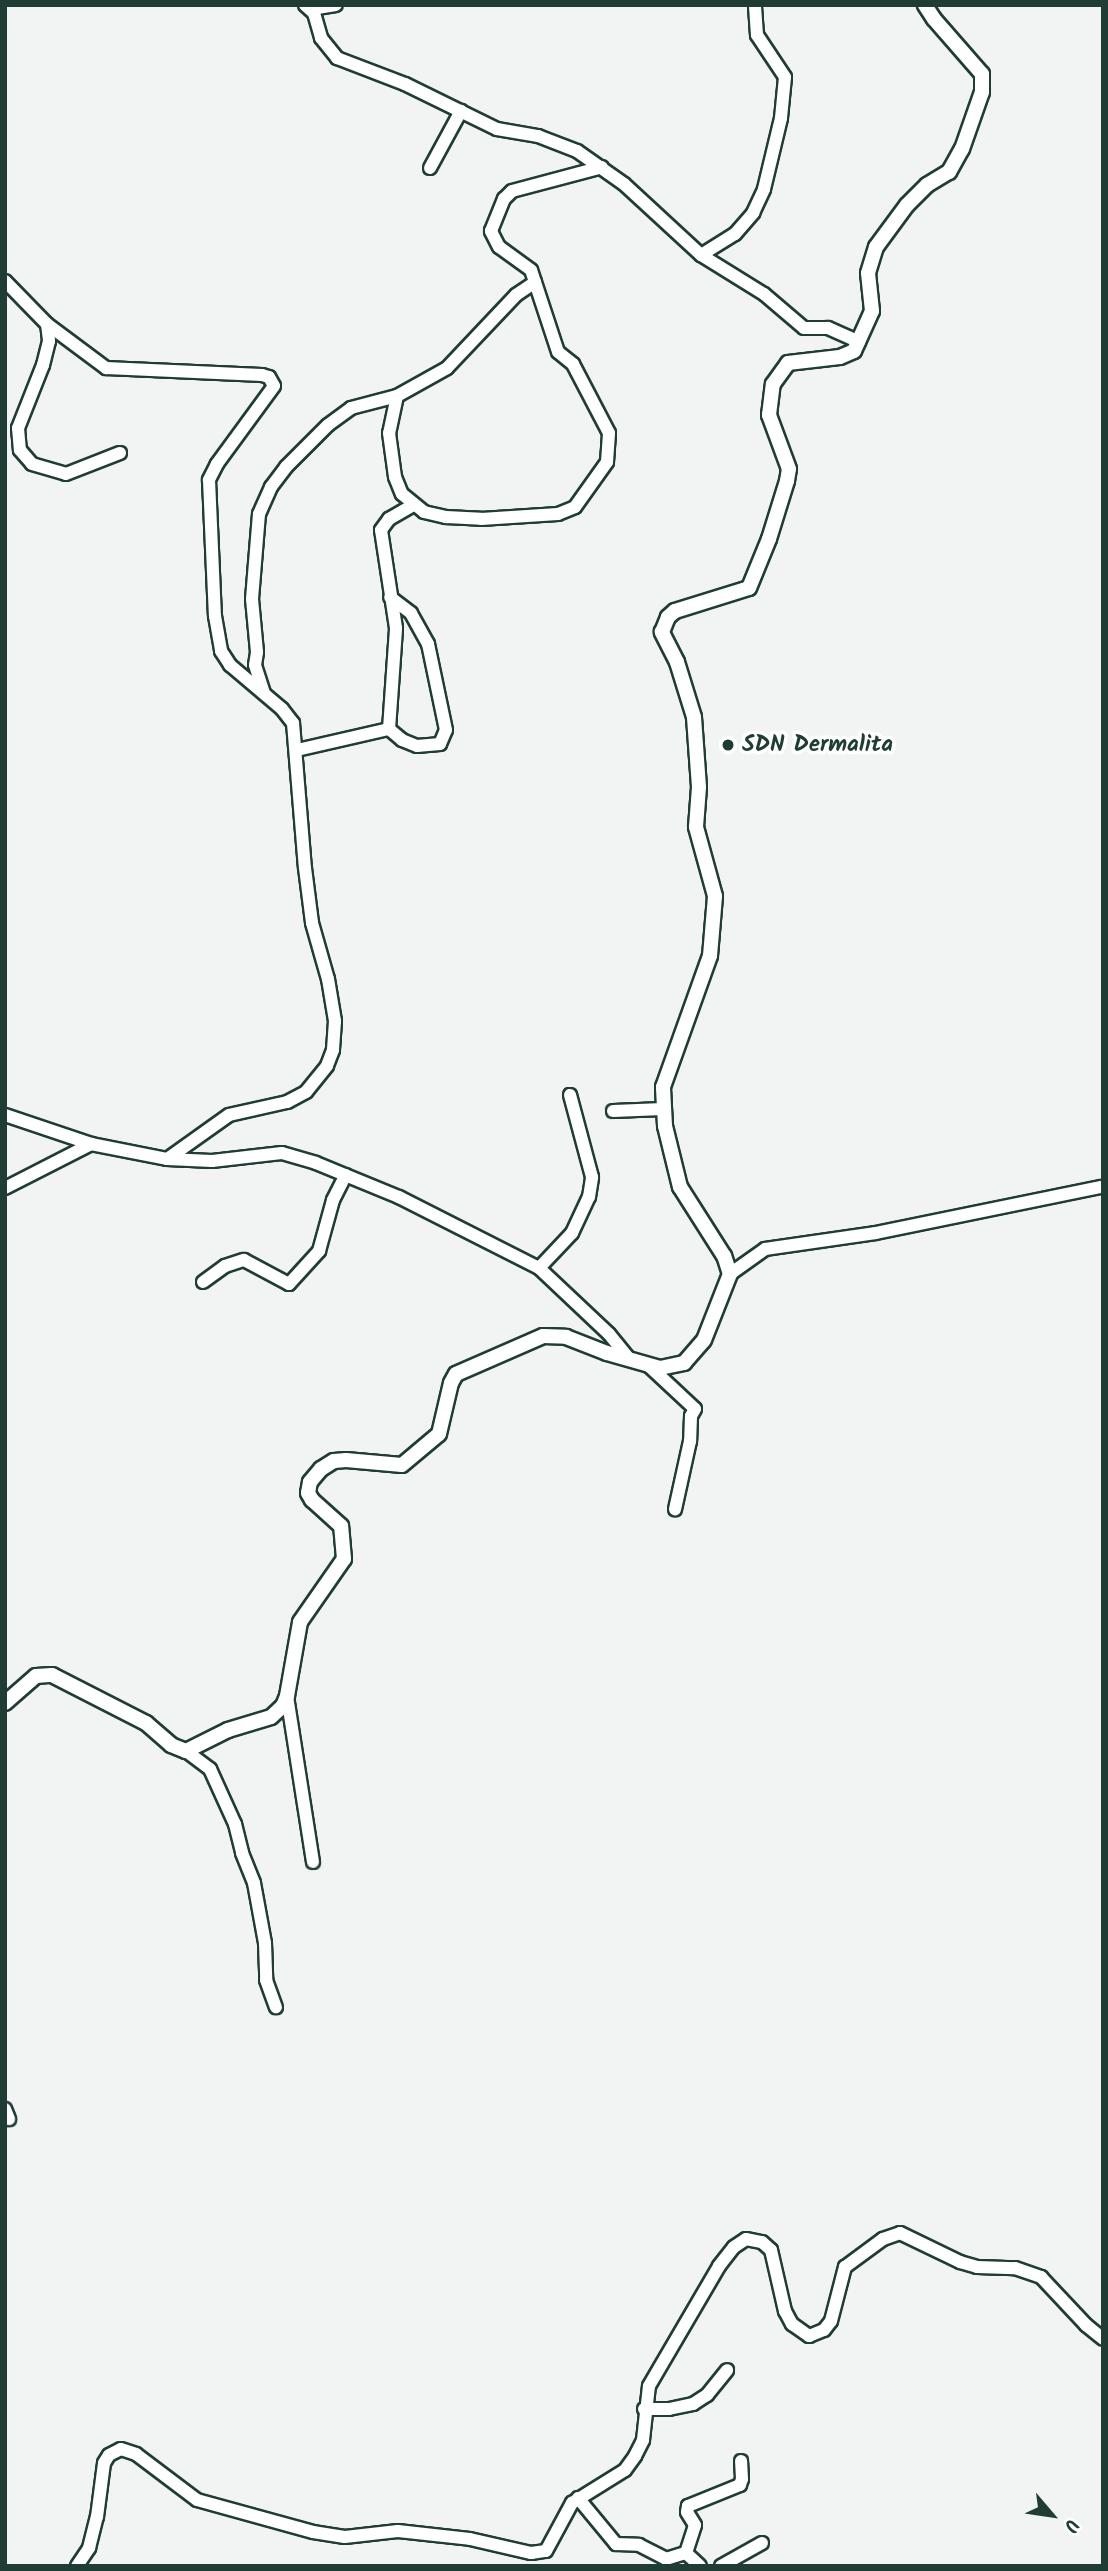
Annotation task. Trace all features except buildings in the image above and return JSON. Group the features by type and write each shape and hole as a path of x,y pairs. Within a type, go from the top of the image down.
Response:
{"street":[{"path":"701,255 735,234 753,213 764,189 781,118 785,77 757,35 755,5"},
{"path":"730,1274 724,1255 680,1187 663,1109 663,1087 669,1065 709,956 716,917 710,870 696,827 699,787 694,717 677,662 662,632 668,617 675,611 744,591 751,584 789,469 768,406 774,384 782,368 796,360 840,358 850,354 859,342 872,311 868,273 876,247 906,205 927,185 949,172 962,149 982,92 982,74 933,19 925,5"},
{"path":"329,6 308,7 321,38 338,58 405,84 497,129 538,136 567,147 602,167 701,255 764,294 804,328 828,328 859,342"},
{"path":"430,168 461,111"},
{"path":"397,396 389,433 390,453 402,494 413,505 424,512 446,517 481,519 569,512 607,462 610,438 607,426 573,364 558,352 528,266 499,247 492,235 492,227 504,199 517,190 602,167"},
{"path":"5,281 47,324 106,368 262,375 272,382 272,393 217,464 209,480 215,616 221,651 230,665 265,694 293,723 305,868 312,923 328,979 335,1021 333,1050 327,1066 306,1092 287,1102 229,1115 167,1158"},
{"path":"265,694 255,665 257,652 252,599 259,514 271,487 320,433 351,408 397,396 447,368 516,295 535,282"},
{"path":"47,324 49,341 43,365 18,428 20,450 32,464 66,474 120,453"},
{"path":"389,729 396,628 381,530 389,519 413,505"},
{"path":"389,729 402,740 417,746 440,744 446,730 428,645 411,613 390,597"},
{"path":"297,750 389,729"},
{"path":"538,1268 572,1233 589,1197 592,1177 570,1095"},
{"path":"613,1111 663,1109"},
{"path":"5,1115 91,1144 167,1158 212,1161 282,1153 298,1156 399,1197 538,1268 610,1334 630,1360"},
{"path":"5,1188 91,1144"},
{"path":"203,1282 225,1266 244,1260 289,1284 319,1251 333,1200 346,1175"},
{"path":"186,1751 228,1730 271,1717 283,1706 300,1622 336,1575 345,1553 341,1526 312,1500 309,1493 310,1482 321,1469 334,1461 402,1465 439,1434 451,1383 456,1374 543,1336 566,1337 648,1365 675,1367 694,1355 704,1340 730,1274 765,1250 876,1233 1101,1187"},
{"path":"648,1365 695,1409 691,1416 690,1441 675,1509"},
{"path":"5,1703 36,1676 52,1675 78,1691 146,1723 171,1745 186,1751 210,1769 235,1824 242,1853 254,1883 265,1943 266,1980 276,2007"},
{"path":"287,1696 313,1862"},
{"path":"77,2566 89,2548 97,2517 104,2463 109,2455 121,2449 136,2454 197,2500 331,2535 398,2531 470,2539 539,2553 550,2546 568,2507 578,2498 625,2470 635,2456 643,2440 644,2409 656,2372 679,2338 712,2277 734,2247 746,2239 762,2242 771,2250 785,2311 792,2324 809,2336 824,2330 831,2321 845,2267 883,2239 900,2233 960,2262 977,2267 1015,2268 1034,2274 1103,2339"},
{"path":"644,2409 669,2409 694,2404 707,2395 727,2370"},
{"path":"686,2553 695,2525 687,2512 688,2506 740,2485 743,2479 741,2461"},
{"path":"578,2498 616,2544 639,2545 666,2559 686,2553"},
{"path":"721,2566 762,2543"},
{"path":"686,2553 700,2566"}],"place":[{"name":"SDN Dermalita","path":"728,745"}]}
